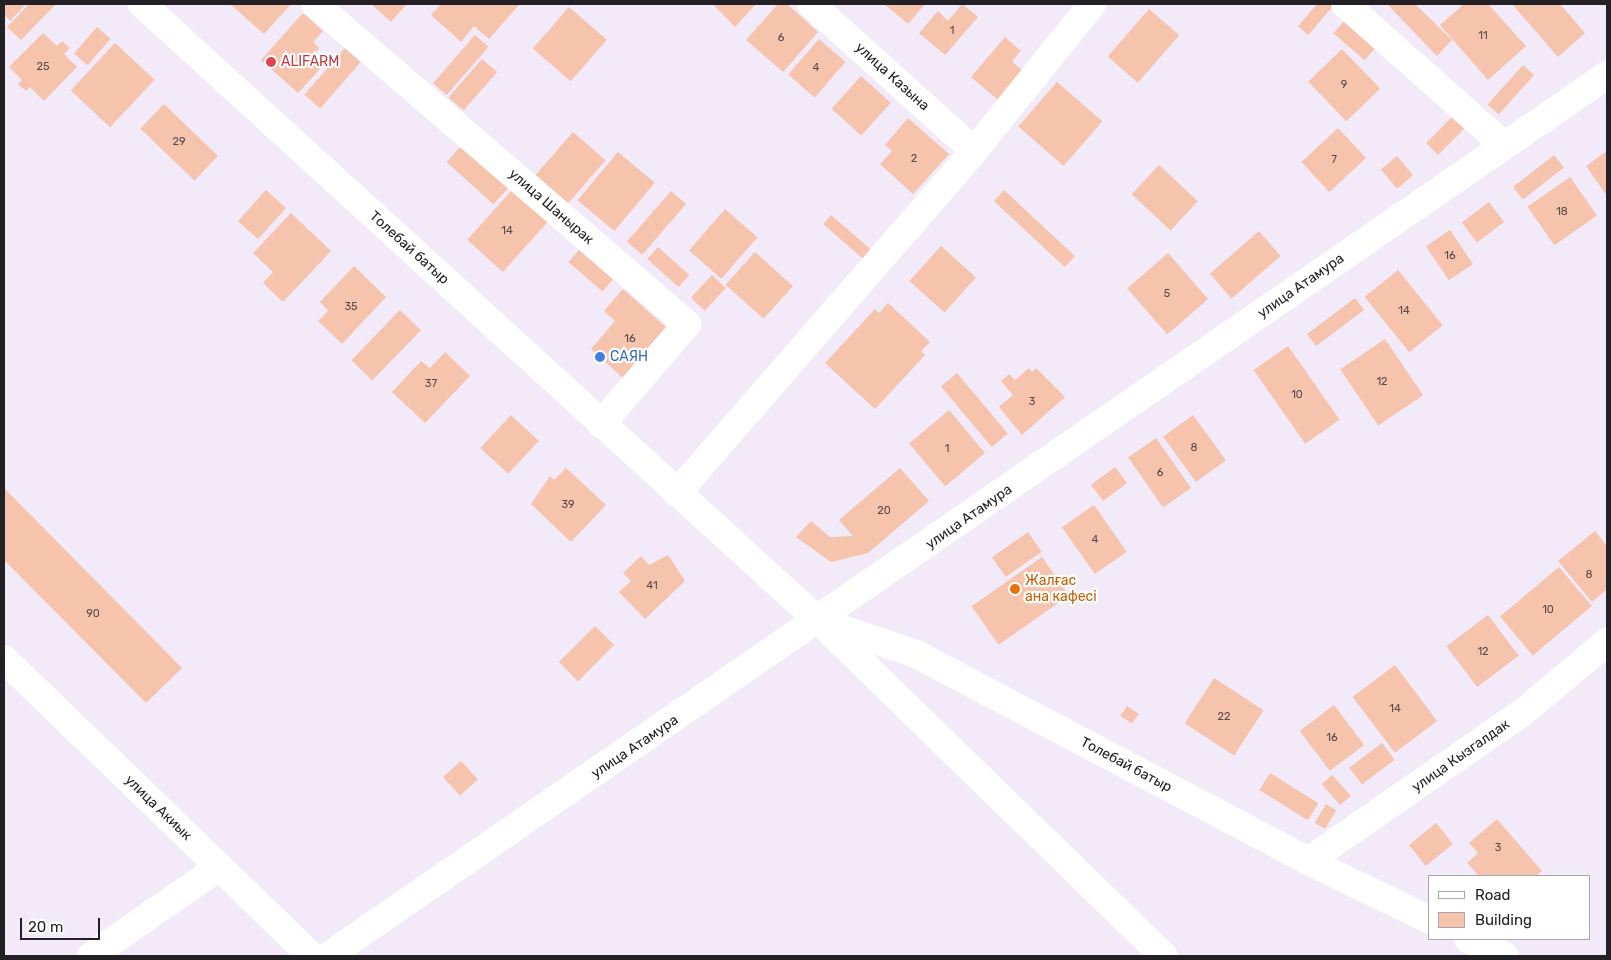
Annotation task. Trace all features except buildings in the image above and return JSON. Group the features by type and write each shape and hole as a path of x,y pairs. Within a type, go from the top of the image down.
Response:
{"street":[{"name":"Толебай батыр","path":"142,4 819,622 1164,956"},
{"name":"улица Шанырак","path":"315,4 687,324 601,424"},
{"name":"улица Казына","path":"811,4 974,151"},
{"path":"677,493 974,151 1092,4"},
{"path":"1345,4 1504,145"},
{"name":"улица Атамура","path":"328,956 819,622 1607,75"},
{"name":"Толебай батыр","path":"819,622 916,654 1308,861 1428,919"},
{"name":"улица Кызгалдак","path":"1308,861 1522,713 1607,642"},
{"name":"улица Акиык","path":"4,659 312,956"},
{"path":"91,956 219,867"},
{"path":"1470,940 1504,956"}],"place":[{"name":"ALIFARM","path":"271,62"},
{"name":"САЯН","path":"600,357"},
{"name":"Жалғас ана кафесі","path":"1015,589"}]}
